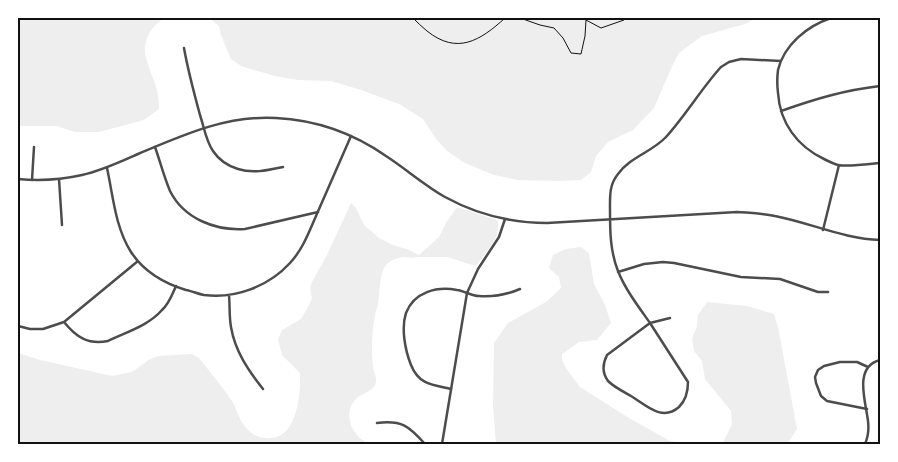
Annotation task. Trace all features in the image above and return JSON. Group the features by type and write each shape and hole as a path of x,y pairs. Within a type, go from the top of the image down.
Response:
{"street":[{"path":"830,18 815,24 803,33 781,62 777,82 781,111 787,126 800,143 818,156 839,165 880,163"},
{"path":"184,48 192,88 213,151 221,160 240,170 259,171 284,167"},
{"path":"670,318 650,323 607,355 604,362 604,372 608,381 657,412 667,413 675,410 685,399 688,382 650,323 628,290 618,272 609,224 610,192 617,174 629,162 651,150 666,137 721,67 732,60 741,59 781,62"},
{"path":"781,111 834,94 880,86"},
{"path":"18,179 59,180 82,175 107,168 204,128 239,120 276,118 322,125 364,142 445,196 469,208 505,219 540,223 737,212 760,213 854,238 880,240"},
{"path":"107,168 120,229 138,261 155,276 176,286 203,294 229,295 262,285 281,272 298,254 350,136"},
{"path":"32,180 34,147"},
{"path":"155,147 166,180 176,200 184,210 209,225 233,230 245,229 318,212"},
{"path":"824,230 839,165"},
{"path":"59,180 62,225"},
{"path":"442,444 467,293 478,269 499,237 505,219"},
{"path":"18,326 30,329 43,329 64,322 138,261"},
{"path":"618,272 644,264 674,263 741,277 780,279 818,292 828,292"},
{"path":"64,322 78,337 86,341 108,341 145,324 163,310 176,286"},
{"path":"452,389 429,384 419,378 414,371 406,348 404,334 405,318 413,301 419,295 428,291 444,288 456,289 476,296 499,296 520,289"},
{"path":"229,295 231,327 236,347 243,362 263,389"},
{"path":"866,444 869,424 863,382 864,374 872,363 880,360"},
{"path":"867,409 827,401 821,396 815,377 818,370 824,366 840,362 857,362 868,367"},
{"path":"377,423 396,423 404,426 412,430 425,444"}],"path":[{"path":"321,18 338,18"},
{"path":"413,18 427,31 444,42 456,44 472,42 505,18"},
{"path":"520,18 554,28 563,38 570,53 581,54 586,36 586,20 600,28 626,18"}],"shaded area":[{"path":"18,18 166,18 153,27 145,47 145,54 157,92 159,109 144,120 99,132 75,132 56,126 18,126"},
{"path":"209,18 757,18 745,24 702,36 679,53 654,108 633,130 608,142 596,156 591,172 581,180 559,181 518,180 494,175 465,163 447,151 423,119 399,104 361,90 331,81 298,80 275,76 241,66 231,59 219,26"},
{"path":"351,203 356,208 364,225 379,238 419,255 439,237 457,207 497,220 498,226 496,238 476,266 447,257 405,257 393,260 384,267 375,313 372,347 373,368 376,377 375,384 372,389 357,398 349,413 353,430 362,440 371,444 18,444 18,353 40,360 112,376 132,372 150,359 158,356 192,354 199,358 224,390 247,429 261,437 271,438 280,436 287,430 296,413 300,391 300,373 282,355 278,339 282,330 301,319 309,305 312,298 310,288 312,282"},
{"path":"581,247 589,253 594,284 605,305 611,323 597,340 579,342 562,354 562,360 566,368 580,387 629,418 670,441 689,444 496,444 493,406 494,343 508,323 546,302 561,288 559,277 549,268 553,255 566,249"},
{"path":"707,302 747,306 774,314 797,429 787,444 719,444 723,443 732,424 731,411 705,379 702,361 694,351 692,339 697,326 698,315"}]}
